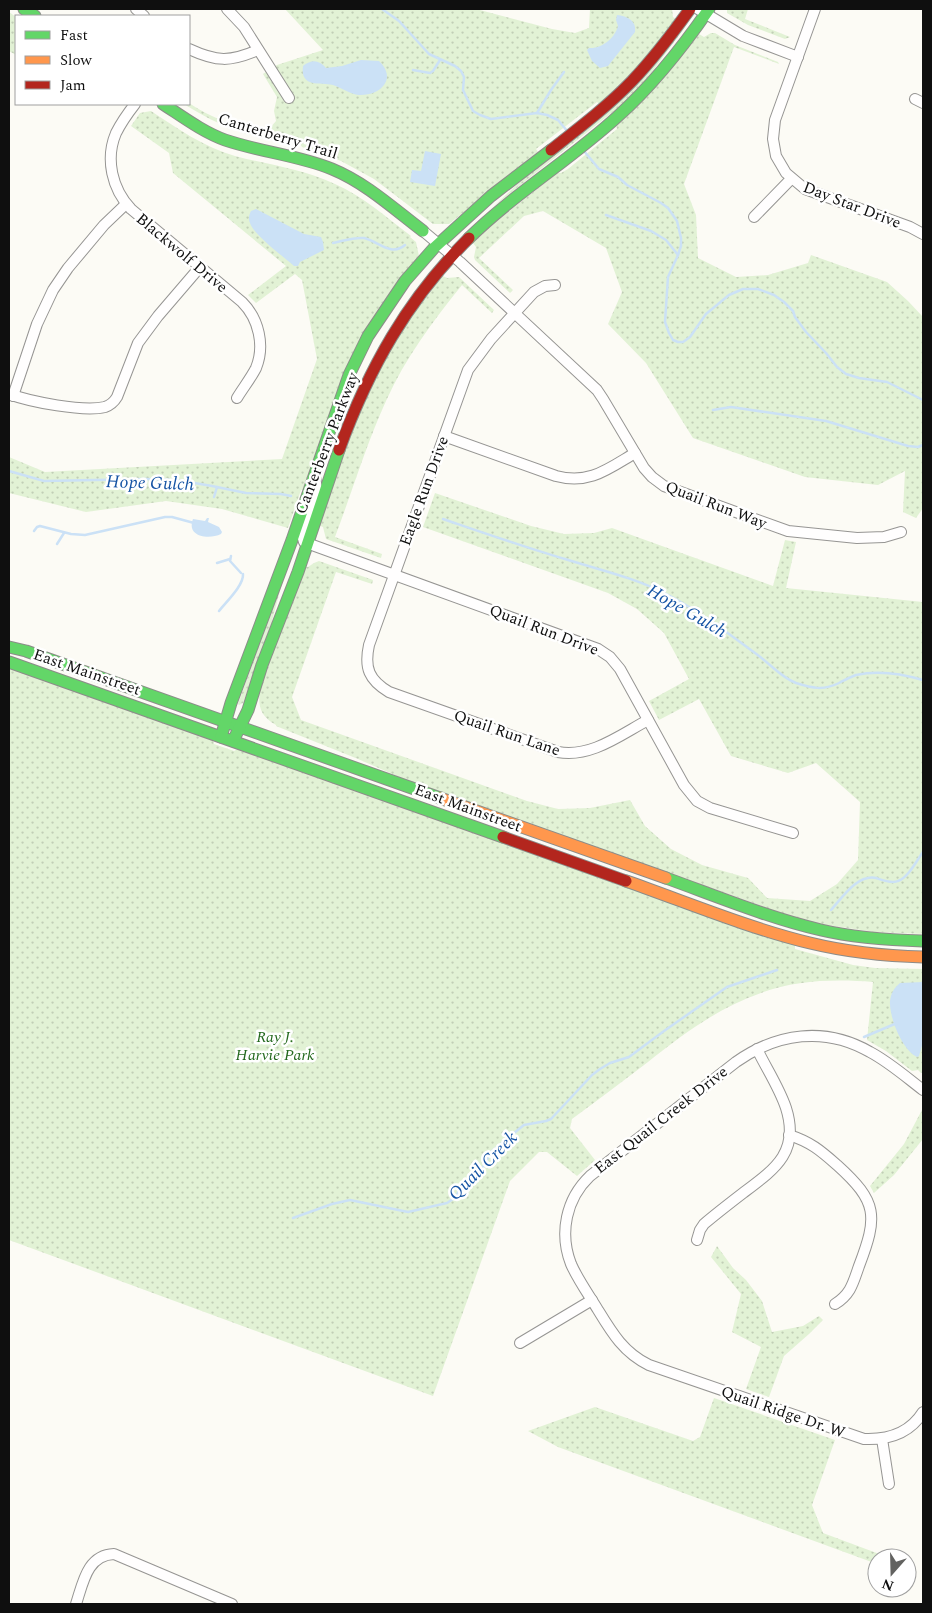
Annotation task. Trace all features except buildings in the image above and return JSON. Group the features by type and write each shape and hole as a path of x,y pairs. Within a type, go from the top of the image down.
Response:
{"street":[{"path":"227,9 240,22 289,98"},
{"name":"Canterberry Parkway","path":"221,737 224,721 314,476 343,391 361,350 392,299 438,243 494,192 585,123 639,74 661,49 690,9"},
{"name":"Day Star Drive","path":"816,9 776,115 772,135 776,156 791,179 804,189 910,227 923,234"},
{"path":"704,10 743,36 798,57"},
{"name":"Canterberry Parkway","path":"233,741 242,728 265,657 351,418 376,363 414,303 453,256 492,217 597,134 629,106 664,70 685,44 704,10"},
{"path":"190,49 213,59 226,60 241,57 258,50"},
{"name":"Blackwolf Drive","path":"134,105 117,132 111,152 111,166 115,184 126,204 138,216 245,305 257,324 260,343 258,361 237,398"},
{"name":"Canterberry Trail","path":"165,105 200,128 225,140 312,162 338,171 374,193 453,256"},
{"path":"754,217 791,179"},
{"path":"126,204 104,224 68,268 53,290 39,319 11,395 42,403 72,407 114,407 138,344 158,316 200,267"},
{"name":"Quail Run Way","path":"453,256 597,390 649,474 667,488 795,533 857,538 884,537 901,532"},
{"name":"Eagle Run Drive","path":"365,676 369,645 468,370 487,344 538,289 548,285 555,285"},
{"path":"444,436 556,476 574,480 592,477 636,453"},
{"path":"307,544 303,542 302,537 318,490 314,476"},
{"name":"Quail Run Drive","path":"307,544 598,649 610,657 617,666 684,786 697,801 710,808 793,833"},
{"name":"East Mainstreet","path":"9,647 26,651 788,921 854,936 886,940 923,941"},
{"name":"East Mainstreet","path":"9,662 773,933 810,944 852,952 896,956 923,956"},
{"name":"Quail Run Lane","path":"365,676 389,692 566,754 592,749 648,720"},
{"name":"East Quail Creek Drive","path":"638,1359 617,1340 573,1267 566,1240 567,1217 572,1200 590,1176 736,1062 772,1042 794,1037 821,1036 851,1043 870,1052 923,1090"},
{"path":"697,1240 704,1224 766,1176 785,1153 789,1135 785,1105 757,1049"},
{"path":"789,1135 809,1142 831,1160 860,1187 870,1207 872,1223 868,1243 850,1291 842,1300 835,1304"},
{"path":"520,1342 592,1300"},
{"name":"Quail Ridge Dr. W","path":"638,1359 659,1370 854,1437 882,1439 894,1436 905,1431 916,1422 923,1412"},
{"path":"882,1439 889,1484"},
{"path":"76,1604 92,1564 106,1554 122,1557 232,1604"}],"green space":[{"path":"285,9 476,9 552,29 575,33 589,28 590,9 672,9 673,17 676,19 642,62 599,104 597,102 536,149 538,152 449,224 433,224 374,179 341,161 302,147 296,138 277,134 269,140 246,134 214,121 186,105 190,104 216,118 265,134 276,121 274,111 277,97 263,74 277,65 323,50"},
{"path":"727,9 748,9 745,19 790,37 785,39 748,25 727,13"},
{"path":"9,12 15,16 15,54 9,51"},
{"path":"686,26 640,88 624,103 493,207"},
{"path":"715,33 735,45 779,64 734,47 684,184 696,215 698,258 736,277 768,275 808,263 811,255 887,282 923,317 923,508 916,518 903,512 905,471 878,485 805,477 693,438 646,363 608,324 622,292 606,248 543,211 524,216 479,258 513,290 510,293 475,260 476,247 473,243 489,227 557,173 568,169 617,129 616,125 699,34 704,37"},
{"path":"151,111 213,148 235,156 311,175 345,189 374,208 411,236 416,242 419,256 396,286 304,490 301,490 288,528 222,509 166,501 86,512 9,493 9,457 45,472 282,459 317,359 302,280 295,274 256,303 248,295 286,266 173,173 169,153 131,126 140,113"},
{"path":"443,276 447,278 459,277 494,310 492,313 462,285 420,340 386,401 335,537 382,554 381,558 326,539 323,527 318,525 358,414 392,346 413,314"},
{"path":"435,493 531,526 564,534 594,533 612,528 773,586 785,540 796,542 786,588 923,602 923,934 875,932 820,924 787,915 406,780 276,726 266,718 259,700 260,687 304,566 308,567 319,561 373,580 372,584 336,572 292,697 301,720 527,801 558,809 590,808 630,800 645,826 671,849 702,865 748,878 767,898 810,901 837,884 858,860 860,802 816,763 788,773 731,756 699,699 659,720 649,701 689,679 664,633 637,609 608,593 423,527"},
{"path":"284,576 269,632 243,703 239,705 238,704"},
{"name":"Ray J. Harvie Park","path":"9,667 213,740 214,744 234,751 238,749 795,945 795,949 853,965 875,968 923,969 923,1072 921,1073 918,1070 912,1071 886,1051 867,1040 873,982 830,981 788,985 745,999 701,1023 572,1119 570,1128 595,1160 577,1176 547,1152 539,1152 510,1181 433,1396 9,1240"},
{"path":"923,1108 923,1139 894,1175 874,1193 870,1186 904,1144"},
{"path":"717,1246 733,1268 746,1280 762,1301 772,1332 803,1326 819,1316 823,1320 784,1356 769,1397 746,1389 761,1347 732,1332 741,1294 711,1257"},
{"path":"714,1398 835,1440 812,1505 823,1533 867,1549 867,1560 558,1447 528,1431 595,1407 693,1441 700,1437"}],"water":[{"path":"617,15 633,22 635,32 608,66 600,68 592,61 587,50 603,45 614,35 618,26"},
{"path":"361,60 379,61 387,74 387,80 384,85 374,93 359,95 333,85 312,83 305,78 303,73 303,66 312,61 321,63 326,68 342,66"},
{"path":"425,151 441,154 435,186 410,182 412,170 421,171"},
{"path":"256,209 304,234 321,237 324,250 300,262 298,266 294,266 252,228 249,216 251,211"},
{"path":"209,518 208,522 219,527 222,532 221,534 205,537 200,536 193,530 193,519 205,521"},
{"path":"923,982 923,1042 917,1057 906,1048 894,1024 890,1001 893,991 900,983"}],"waterway":[{"path":"382,9 399,21 429,54 455,66 461,71 464,77 463,90 473,111 491,119 537,113 547,115 558,120 568,132"},
{"path":"413,70 430,73 440,60"},
{"path":"537,113 564,72"},
{"path":"584,151 599,169 618,177 627,185 661,203 668,208 677,221 681,246 668,277 665,322 673,340 683,342 690,337 706,314 729,295 743,289 758,289 774,295 784,302 793,311 806,332 837,367 846,374 887,382 923,400"},
{"path":"606,215 651,231 666,240 678,255"},
{"path":"333,243 364,238 390,249 400,248 405,245"},
{"path":"713,410 731,407 826,421 908,446 918,447 923,445"},
{"name":"Hope Gulch","path":"9,471 44,481 177,480 246,493 291,496"},
{"path":"214,497 217,487"},
{"path":"34,531 40,526 71,534 85,535 165,517 194,523"},
{"name":"Hope Gulch","path":"443,519 656,589 704,616 759,656 781,675 796,683 823,688 833,686 856,675 873,673 899,674 923,680"},
{"path":"57,544 64,533"},
{"path":"231,556 230,561 241,573"},
{"path":"217,563 230,559"},
{"path":"219,611 238,588 243,574"},
{"name":"Quail Creek","path":"831,910 856,883 862,880 876,878 896,882 902,879 909,873 923,852"},
{"name":"Quail Creek","path":"293,1218 332,1204 350,1200 408,1212 447,1203 456,1197 460,1188 470,1178 481,1171 491,1152 524,1125 551,1119 592,1075 600,1069 610,1063 629,1057 727,987 777,970"},
{"path":"864,1037 897,1023"}],"traffic: fast":[{"path":"24,9 33,15"},
{"path":"469,238 505,206 581,148 630,105 666,66 709,9"},
{"path":"165,105 217,137 252,148 306,160 332,169 379,197 423,231"},
{"path":"221,737 231,703 292,540 349,375 368,336 405,281 434,248 491,196 551,150"},
{"path":"233,741 248,710 262,665 298,572 339,450"},
{"path":"9,647 26,651 440,798"},
{"path":"9,662 503,837"},
{"path":"666,878 762,913 821,930 872,938 923,941"}],"traffic: slow":[{"path":"440,798 666,878"},
{"path":"626,881 740,922 810,943 866,953 923,957"}],"traffic: jam":[{"path":"551,150 603,108 632,81 648,64 690,9"},
{"path":"339,450 363,391 392,336 427,286 469,238"},
{"path":"503,837 626,881"}]}
